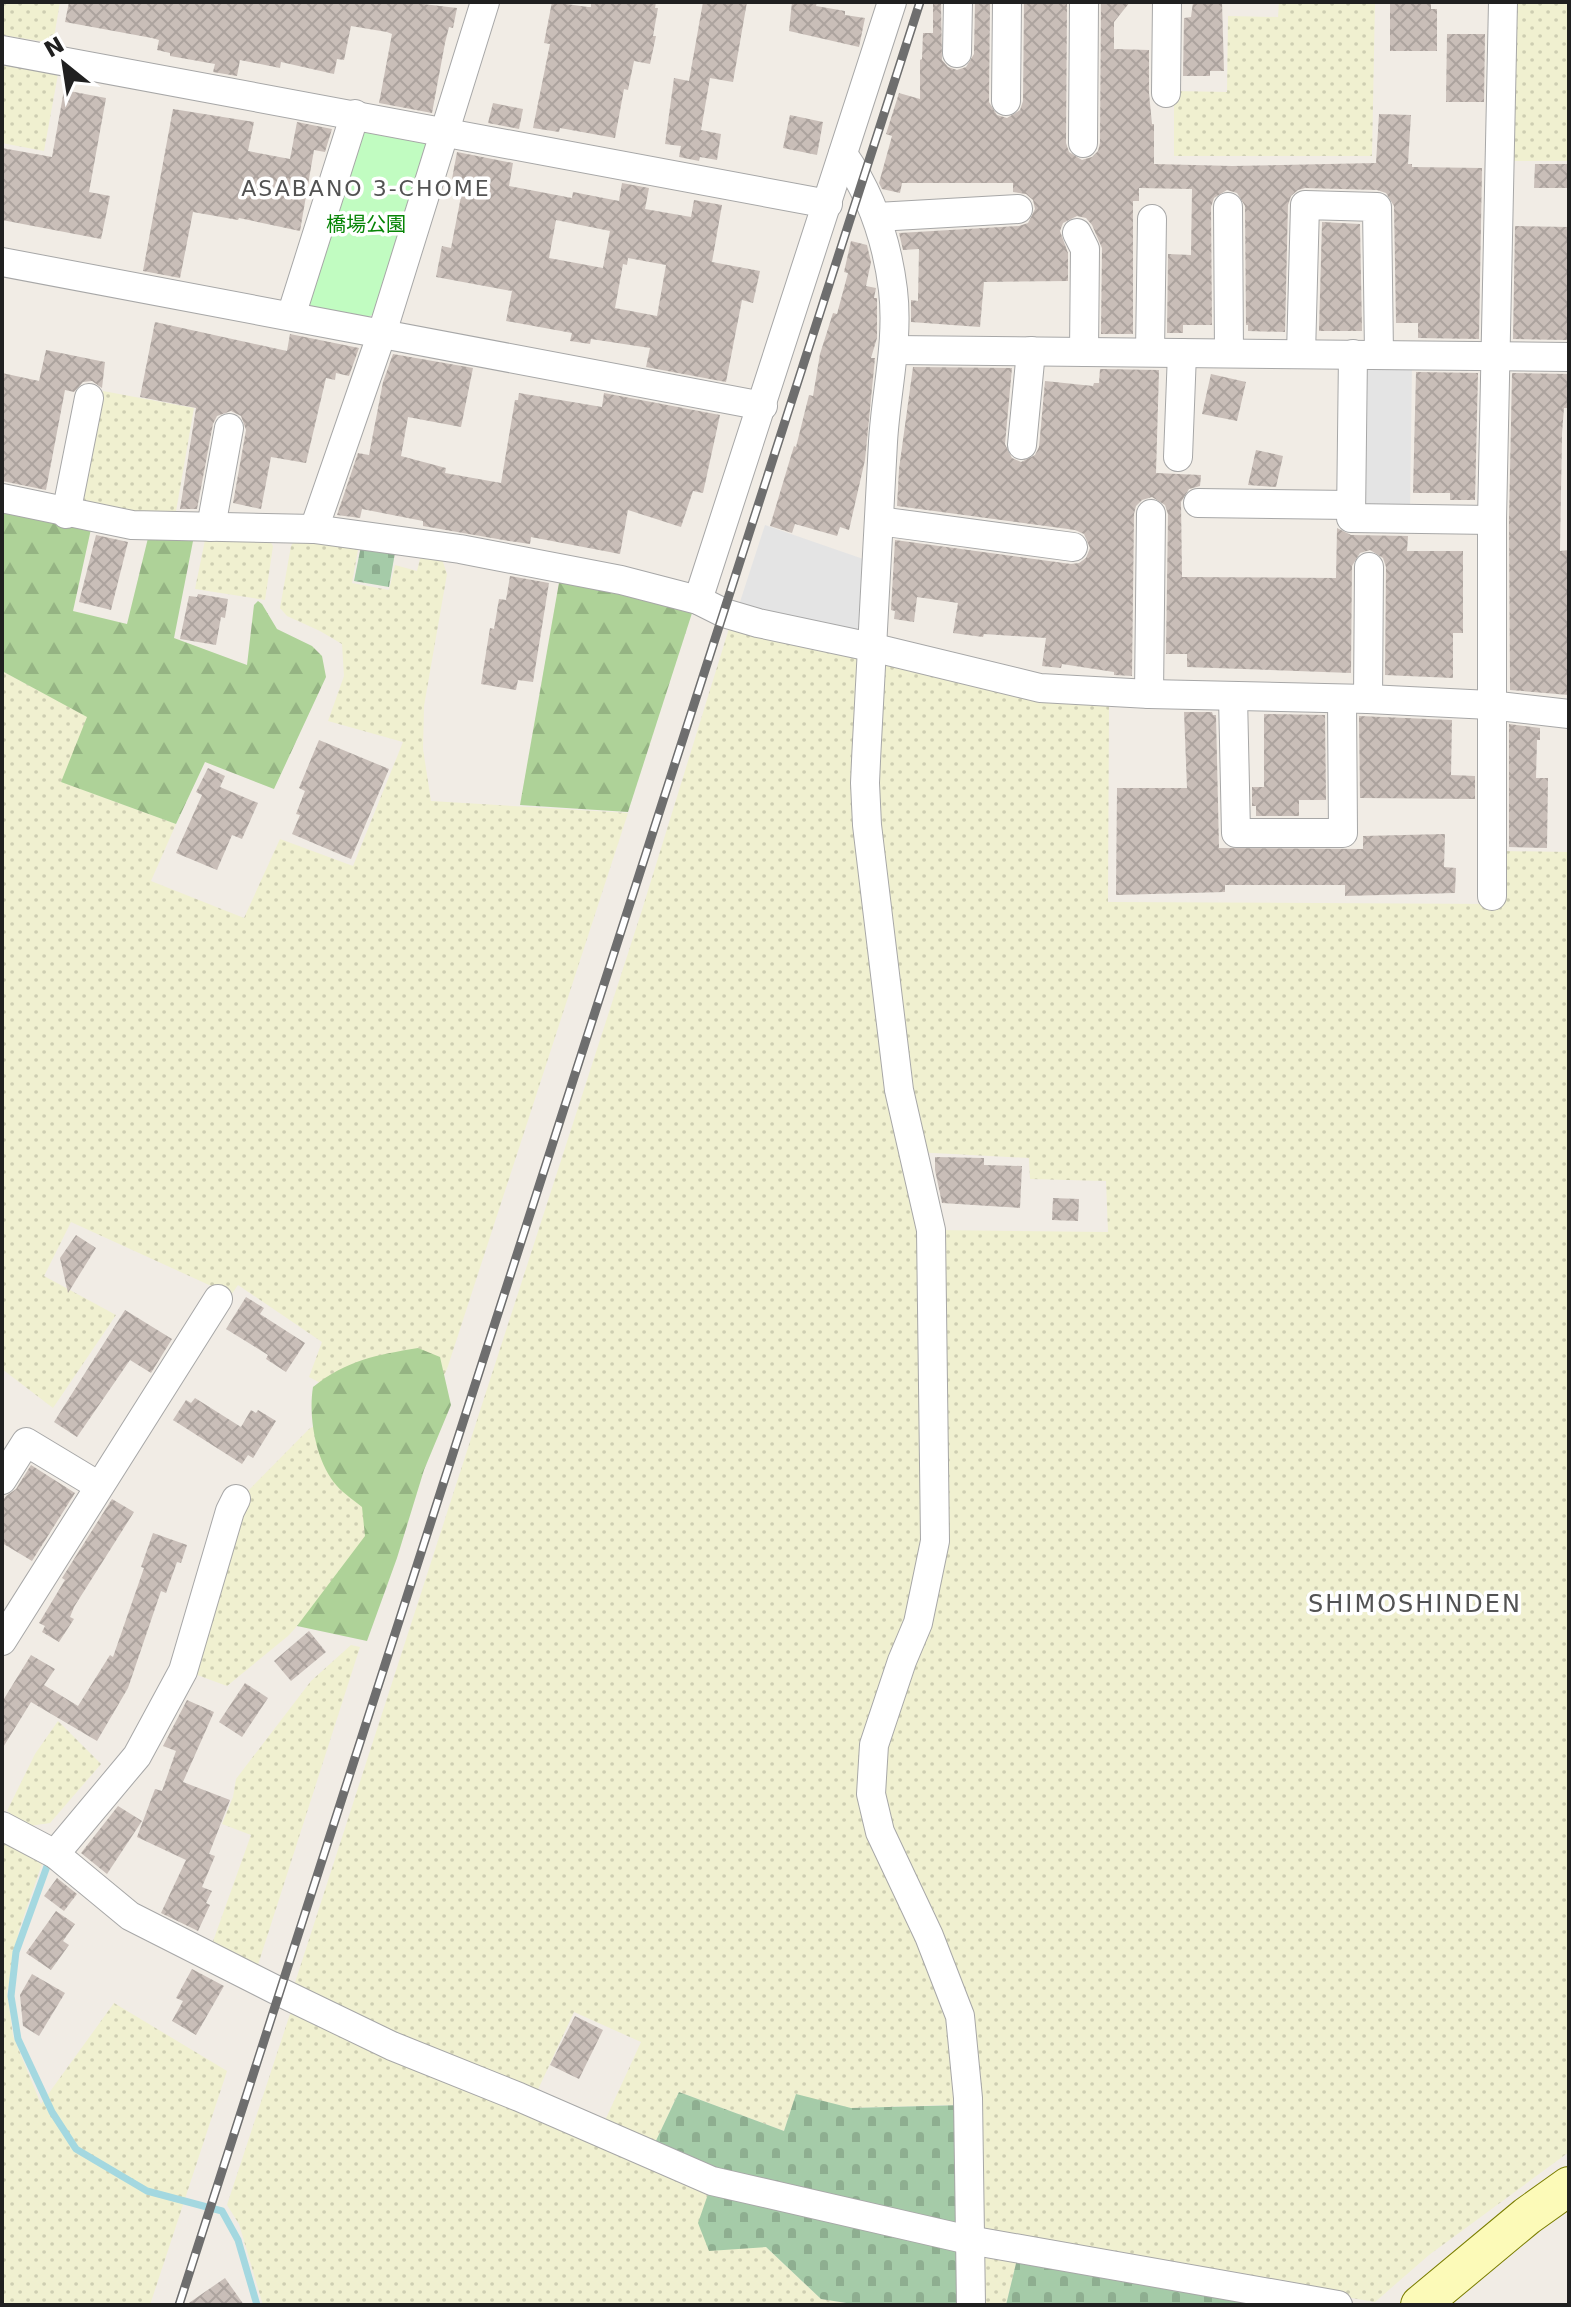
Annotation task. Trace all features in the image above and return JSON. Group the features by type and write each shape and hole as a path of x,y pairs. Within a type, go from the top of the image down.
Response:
{"street":[{"path":"698,600 892,2"},
{"path":"957,53 958,2"},
{"path":"1006,101 1007,2"},
{"path":"1083,143 1084,2"},
{"path":"1166,93 1167,2"},
{"path":"1492,896 1492,520 1503,2"},
{"path":"314,529 382,333 443,134 479,3"},
{"path":"2,50 828,204"},
{"path":"291,316 355,114"},
{"path":"843,154 877,217 893,290 894,350 884,436 865,783 867,825 899,1090 931,1230 935,1541 918,1623 874,1745 871,1794 880,1832 929,1936 960,2016 968,2098 971,2305"},
{"path":"1301,354 1305,205 1377,207 1351,518 1492,520"},
{"path":"1228,207 1229,353"},
{"path":"877,217 1018,209"},
{"path":"1150,352 1152,219"},
{"path":"1077,233 1085,249 1084,352"},
{"path":"2,262 763,406"},
{"path":"894,350 1569,357"},
{"path":"1022,445 1031,351"},
{"path":"1178,457 1182,353"},
{"path":"66,514 89,398"},
{"path":"211,527 229,428"},
{"path":"2,498 66,514 132,525 314,529 460,549 621,580 698,600 724,613 758,623 1040,688 1490,705 1569,714"},
{"path":"1198,503 1351,505"},
{"path":"1149,694 1151,514"},
{"path":"879,521 1073,547"},
{"path":"1233,696 1236,833 1343,833 1369,567"},
{"path":"2,1641 218,1299"},
{"path":"2,1480 26,1442 99,1486"},
{"path":"55,1854 137,1756 183,1671 236,1499"},
{"path":"2,1826 55,1854 130,1916 280,1992 392,2046 712,2181 969,2240 1338,2305"},
{"path":"1420,2305 1527,2216 1569,2186"}],"green space":[{"path":"2,2 60,2 53,43 2,35"},
{"path":"1279,2 1375,2 1372,156 1174,156 1174,91 1227,92 1228,16 1278,17"},
{"path":"1509,2 1569,2 1569,161 1508,161"},
{"path":"2,62 58,74 44,151 2,143"},
{"name":"橋場公園","path":"358,131 424,138 429,147 376,313 366,318 306,307"},
{"path":"103,391 194,408 175,517 78,508"},
{"path":"2,508 91,529 73,611 127,624 149,534 194,536 174,638 247,665 254,605 258,601 277,629 312,646 322,656 326,677 274,789 205,762 176,824 61,782 87,717 2,671"},
{"path":"206,535 267,536 273,546 265,600 195,589"},
{"path":"298,535 360,539 352,583 389,590 395,565 417,571 422,551 442,559 447,574 424,706 423,749 431,801 628,813 448,1366 420,1435 309,1377 322,1342 238,1285 231,1295 71,1222 44,1276 116,1315 53,1408 2,1369 2,671 88,717 62,782 176,824 151,881 244,918 280,839 353,866 403,742 328,721 344,676 342,644 287,616 280,608 291,546"},
{"path":"362,541 396,547 389,587 354,581"},
{"path":"560,577 693,610 628,812 520,805"},
{"path":"731,622 1109,703 1108,902 1498,904 1499,851 1569,852 1569,2152 1429,2255 1375,2302 980,2235 977,2104 851,2108 796,2095 784,2131 679,2092 653,2147 602,2127 641,2042 574,2012 535,2096 292,1992 642,910","holes":["914,1152 1029,1158 1030,1179 1106,1181 1108,1232 931,1230"]},
{"path":"418,1348 440,1357 451,1405 424,1470 367,1641 297,1626 365,1536 362,1507 337,1486 319,1452 313,1425 313,1387 338,1370 362,1360"},
{"path":"328,1418 392,1522 288,1636 227,1686 189,1672 246,1493 309,1429"},
{"path":"351,1645 360,1647 256,1971 211,1947 251,1835 222,1824 233,1797 236,1779 311,1681"},
{"path":"58,1721 101,1764 50,1823 29,1826 7,1811 35,1754"},
{"path":"2,1842 42,1864 19,1930 7,1992 13,2036 41,2104 114,2003 227,2071 150,2305 2,2305"},
{"path":"292,2008 711,2187 766,2247 821,2299 859,2305 263,2305 239,2224 227,2205"},
{"path":"679,2092 784,2131 796,2094 851,2108 964,2105 966,2305 859,2305 821,2299 766,2247 709,2251 698,2223 715,2174 653,2147"},
{"path":"966,2245 1018,2255 1006,2305 966,2305"},
{"path":"1018,2255 1259,2305 1006,2305"}],"shaded area":[{"path":"1360,363 1412,364 1410,513 1358,512"},
{"path":"765,525 869,561 866,639 738,608"}],"building":[{"path":"69,2 406,2 457,8 453,28 449,27 445,43 432,113 379,103 392,34 387,32 351,26 344,60 337,59 334,74 281,62 280,68 240,60 237,76 213,72 215,64 170,56 170,53 157,50 159,40 65,22"},
{"path":"552,2 591,7 591,2 656,2 655,8 658,8 653,36 656,36 650,64 634,61 628,90 624,89 615,138 560,128 559,132 533,128 550,44 544,43"},
{"path":"703,2 747,2 733,82 710,78 701,130 721,134 717,160 700,157 699,161 679,157 681,146 665,144 674,78 689,81"},
{"path":"792,2 817,2 816,6 865,18 859,47 789,31"},
{"path":"933,2 941,2 942,60 948,67 957,70 966,67 974,54 975,2 990,2 989,102 997,115 1007,118 1020,110 1023,101 1024,2 1067,2 1066,143 1069,152 1082,160 1092,157 1100,143 1101,2 1130,2 1114,22 1114,49 1149,50 1154,164 1376,163 1379,114 1411,115 1408,164 1412,167 1482,168 1479,339 1418,338 1418,323 1396,323 1394,206 1386,193 1377,190 1305,188 1291,196 1288,205 1285,332 1248,331 1245,206 1237,193 1227,190 1214,198 1211,207 1212,325 1183,325 1183,333 1167,333 1168,254 1191,255 1192,189 1139,188 1139,201 1133,201 1133,334 1101,334 1102,248 1092,225 1086,218 1077,216 1063,223 1060,231 1068,253 1068,281 984,282 980,327 911,322 911,300 918,301 919,249 903,250 899,233 1019,226 1028,223 1035,209 1033,200 1026,194 1013,192 1013,183 902,183 900,193 882,189 879,183 892,136 886,134 899,93 920,99 923,33 933,33"},
{"path":"1193,2 1222,2 1224,71 1210,71 1210,76 1183,76 1184,18 1191,17"},
{"path":"1390,2 1431,2 1431,9 1437,9 1437,51 1390,51"},
{"path":"1447,34 1485,34 1484,102 1446,102"},
{"path":"64,90 106,98 89,192 110,196 101,239 2,220 2,148 52,157"},
{"path":"493,103 523,109 519,129 488,123"},
{"path":"173,109 254,122 248,151 290,159 297,122 332,129 325,152 314,150 300,231 193,212 180,278 143,271"},
{"path":"790,115 823,122 817,155 783,148"},
{"path":"457,152 513,163 509,186 572,198 573,192 619,201 622,183 649,188 645,209 691,217 694,200 722,205 712,262 760,271 753,303 742,300 726,382 646,367 650,348 591,339 590,344 570,341 572,333 506,321 512,291 436,277 442,246 451,248 464,181 452,179","holes":["556,220 610,231 603,268 549,258","628,258 666,265 657,316 615,308 623,264 627,265"]},
{"path":"1535,164 1569,164 1569,188 1534,188"},
{"path":"1322,222 1360,224 1362,331 1319,331"},
{"path":"1515,226 1569,227 1569,340 1513,339"},
{"path":"851,241 867,245 871,262 866,286 876,288 874,298 877,298 877,338 871,358 875,358 865,460 849,530 840,527 837,536 795,524 792,533 770,526 809,395 813,396 820,354 833,313 837,314 848,273 844,272"},
{"path":"155,322 287,351 290,334 359,348 349,376 336,373 335,380 326,378 306,463 271,457 261,509 233,503 246,430 241,416 231,411 217,416 213,424 197,509 180,509 196,408 140,397"},
{"path":"46,350 105,362 102,388 92,381 83,382 74,392 65,390 46,490 2,481 2,373 39,381"},
{"path":"393,354 473,368 461,427 408,417 401,456 446,468 445,473 501,483 515,400 518,400 519,393 602,407 604,393 720,415 703,493 693,491 681,527 628,510 620,554 531,537 530,544 423,526 423,521 362,509 360,518 337,515 358,453 369,455 383,382"},
{"path":"913,367 1012,368 1005,444 1012,458 1021,462 1035,455 1039,447 1045,381 1093,386 1099,383 1100,369 1159,370 1156,473 1201,475 1200,486 1189,489 1181,502 1182,577 1336,578 1337,528 1351,535 1408,536 1407,551 1463,551 1463,633 1453,633 1453,678 1385,675 1386,567 1383,558 1370,550 1360,553 1352,566 1351,673 1187,667 1187,654 1166,654 1168,514 1165,505 1152,497 1142,500 1134,514 1132,676 1062,664 1061,668 1042,666 1046,638 953,633 958,603 917,597 914,622 894,619 895,611 891,610 895,540 1071,564 1086,558 1090,548 1084,534 1075,530 897,506"},
{"path":"1416,372 1478,373 1475,500 1450,500 1450,493 1413,493"},
{"path":"1512,373 1569,374 1569,408 1564,408 1562,433 1560,551 1569,550 1569,695 1510,690"},
{"path":"1211,374 1246,382 1237,421 1202,414"},
{"path":"1256,450 1283,456 1276,487 1248,485"},
{"path":"96,535 128,542 111,610 79,602"},
{"path":"510,576 549,583 533,682 518,680 516,690 481,684 490,628 494,629 499,599 506,600"},
{"path":"198,594 228,599 216,645 180,639 189,596 197,597"},
{"path":"1184,712 1212,712 1216,715 1219,848 1363,849 1363,836 1445,834 1444,867 1456,868 1455,893 1345,896 1345,885 1225,885 1225,892 1116,895 1117,788 1187,788"},
{"path":"1264,714 1325,715 1326,800 1299,800 1299,816 1256,816 1256,806 1252,806 1252,787 1264,787"},
{"path":"1359,716 1452,720 1451,775 1475,776 1475,799 1360,798"},
{"path":"1509,724 1540,728 1536,778 1548,778 1547,848 1509,847"},
{"path":"319,740 389,769 351,859 292,834 305,791 299,788"},
{"path":"208,768 225,776 220,787 258,803 242,839 232,835 217,870 176,853 202,795 196,792"},
{"path":"935,1157 984,1158 984,1165 1022,1166 1020,1208 942,1203"},
{"path":"1053,1198 1079,1199 1078,1221 1052,1220"},
{"path":"76,1235 96,1248 68,1293 60,1258"},
{"path":"246,1297 264,1308 260,1314 305,1343 286,1372 266,1359 268,1355 226,1329"},
{"path":"125,1310 172,1339 151,1373 130,1360 77,1437 54,1422"},
{"path":"195,1398 241,1427 251,1410 256,1413 258,1410 276,1421 253,1458 248,1455 242,1464 173,1420 186,1400 191,1403"},
{"path":"31,1465 75,1493 32,1561 2,1543 2,1502 16,1489"},
{"path":"112,1499 134,1512 74,1607 70,1617 74,1619 59,1642 42,1632 45,1626 39,1623 65,1580 62,1578"},
{"path":"153,1533 187,1545 166,1593 161,1591 128,1688 97,1741 31,1702 2,1749 2,1702 31,1655 55,1669 44,1685 78,1706 110,1655 113,1657"},
{"path":"309,1631 326,1652 291,1681 274,1661"},
{"path":"245,1683 268,1698 242,1737 219,1722"},
{"path":"187,1700 214,1712 183,1782 230,1800 209,1854 215,1856 202,1887 212,1891 206,1903 210,1905 198,1931 161,1913 186,1860 137,1837 155,1789 162,1791 176,1751 163,1746"},
{"path":"118,1806 142,1821 107,1874 81,1853"},
{"path":"57,1878 77,1894 64,1911 44,1896"},
{"path":"56,1911 75,1924 63,1941 69,1945 51,1970 26,1953"},
{"path":"192,1969 224,1986 196,2035 172,2021 183,2001 176,1998"},
{"path":"32,1974 65,1993 39,2036 23,2026 20,1995"},
{"path":"575,2016 603,2030 579,2079 550,2065"},
{"path":"225,2278 244,2305 186,2305"}],"waterway":[{"path":"50,1858 16,1952 11,1996 18,2039 52,2112 76,2149 147,2191 222,2211 238,2240 257,2305"}],"railway":[{"path":"179,2305 920,2"}],"district":[{"name":"ASABANO 3-CHOME","path":"366,188"},
{"name":"SHIMOSHINDEN","path":"1415,1604"}]}
